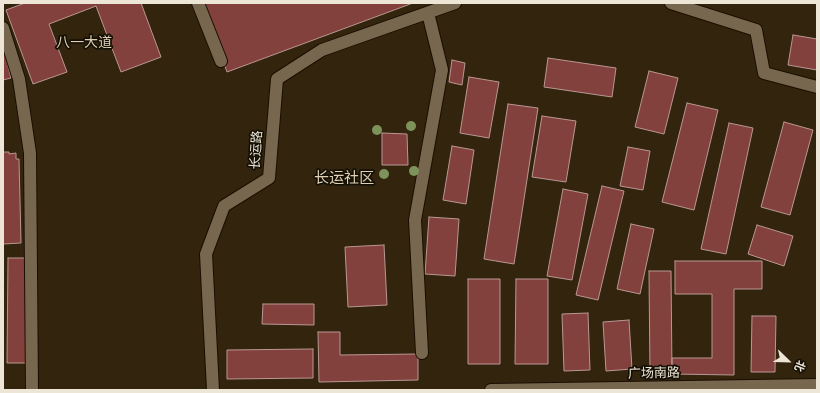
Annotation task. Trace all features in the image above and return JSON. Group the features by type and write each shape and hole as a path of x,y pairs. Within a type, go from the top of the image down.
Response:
{"street":[{"path":"198,3 221,61"},
{"name":"长运路","path":"213,390 206,254 224,206 269,178 277,79 322,50 455,3"},
{"path":"671,3 756,30 764,73 817,87"},
{"path":"422,353 415,220 442,70 428,13"},
{"path":"3,28 19,79 30,153 32,390"},
{"name":"广场南路","path":"490,390 663,389 817,385"}],"building":[{"path":"25,3 141,3 161,57 121,72 96,6 49,24 67,72 33,84 6,10"},
{"path":"202,3 413,3 227,72"},
{"path":"793,35 817,39 817,70 788,65"},
{"path":"3,46 11,78 3,80"},
{"path":"548,58 616,68 612,97 544,87"},
{"path":"452,60 465,63 462,85 449,82"},
{"path":"649,71 678,78 664,134 635,127"},
{"path":"469,77 499,82 489,138 460,133"},
{"path":"687,103 718,110 694,210 662,202"},
{"path":"508,104 538,108 514,264 484,259"},
{"path":"542,116 576,121 566,182 532,177"},
{"path":"784,122 813,130 790,215 761,207"},
{"path":"729,123 753,128 726,254 701,249"},
{"path":"382,133 407,134 408,165 382,165"},
{"path":"452,146 474,150 466,204 443,200"},
{"path":"628,147 650,151 643,190 620,186"},
{"path":"3,152 9,152 9,154 16,153 16,159 19,159 21,243 3,244"},
{"path":"602,186 624,191 598,300 576,295"},
{"path":"563,189 588,194 572,280 547,276"},
{"path":"429,217 459,219 455,276 425,274"},
{"path":"631,224 654,229 640,294 617,289"},
{"path":"757,225 793,236 784,266 748,254"},
{"path":"384,245 387,305 348,307 345,247"},
{"path":"8,258 30,258 30,363 7,363"},
{"path":"675,261 762,261 762,289 734,289 734,375 672,374 672,358 712,358 712,294 675,294"},
{"path":"649,271 671,271 672,374 650,375"},
{"path":"468,279 500,279 500,364 468,364"},
{"path":"516,279 548,279 548,364 515,364"},
{"path":"263,304 314,304 314,325 262,324"},
{"path":"588,313 590,370 564,371 562,314"},
{"path":"752,316 776,316 775,372 751,372"},
{"path":"629,320 632,369 606,371 603,322"},
{"path":"318,332 340,332 340,355 418,354 418,380 319,382"},
{"path":"313,349 313,378 227,379 227,350"}],"district":[{"name":"八一大道","path":"84,43"},
{"name":"长运社区","path":"344,179"}]}
